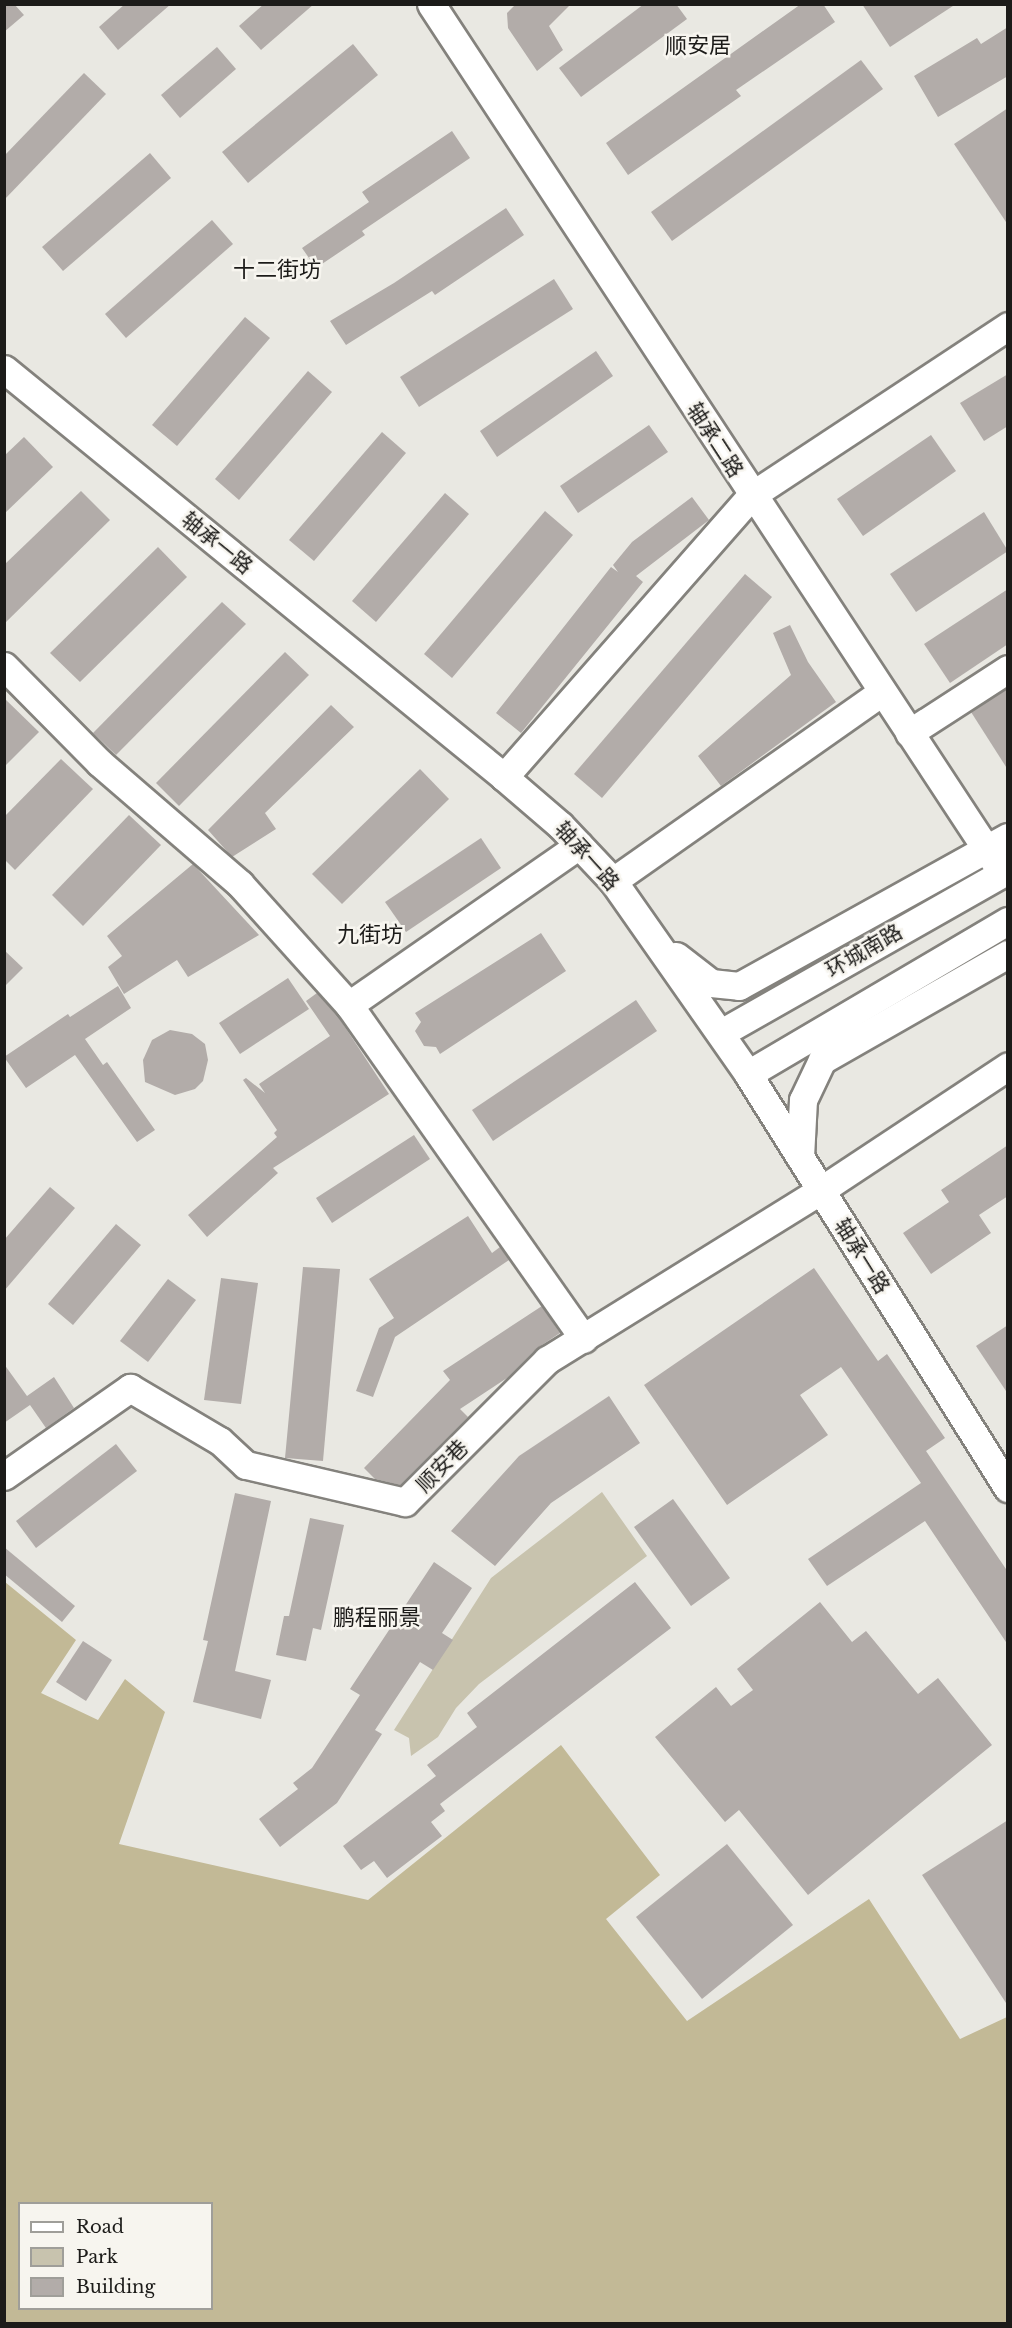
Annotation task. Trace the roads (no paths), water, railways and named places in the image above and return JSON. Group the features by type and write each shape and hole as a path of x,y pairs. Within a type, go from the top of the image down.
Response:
{"street":[{"name":"轴承二路","path":"442,9 752,495 909,733 997,843 1005,872"},
{"path":"504,777 752,495 1008,327"},
{"name":"轴承一路","path":"7,376 504,777 579,845 613,881 748,1074 1008,1488"},
{"path":"4,666 100,762 240,884 349,1005 584,1339"},
{"path":"909,733 1008,669"},
{"path":"613,881 882,692"},
{"path":"653,937 711,983 739,986 762,977 997,843"},
{"path":"349,1005 579,845"},
{"name":"环城南路","path":"721,1033 1005,872"},
{"path":"748,1074 1008,921"},
{"path":"800,1157 803,1100 822,1060 1008,954"},
{"name":"顺安巷","path":"4,1476 130,1389 220,1442 246,1465 405,1502 547,1360 821,1190 1008,1066"}],"district":[{"name":"顺安居","path":"698,46"},
{"name":"十二街坊","path":"277,270"},
{"name":"九街坊","path":"370,935"},
{"name":"鹏程丽景","path":"377,1618"}]}
